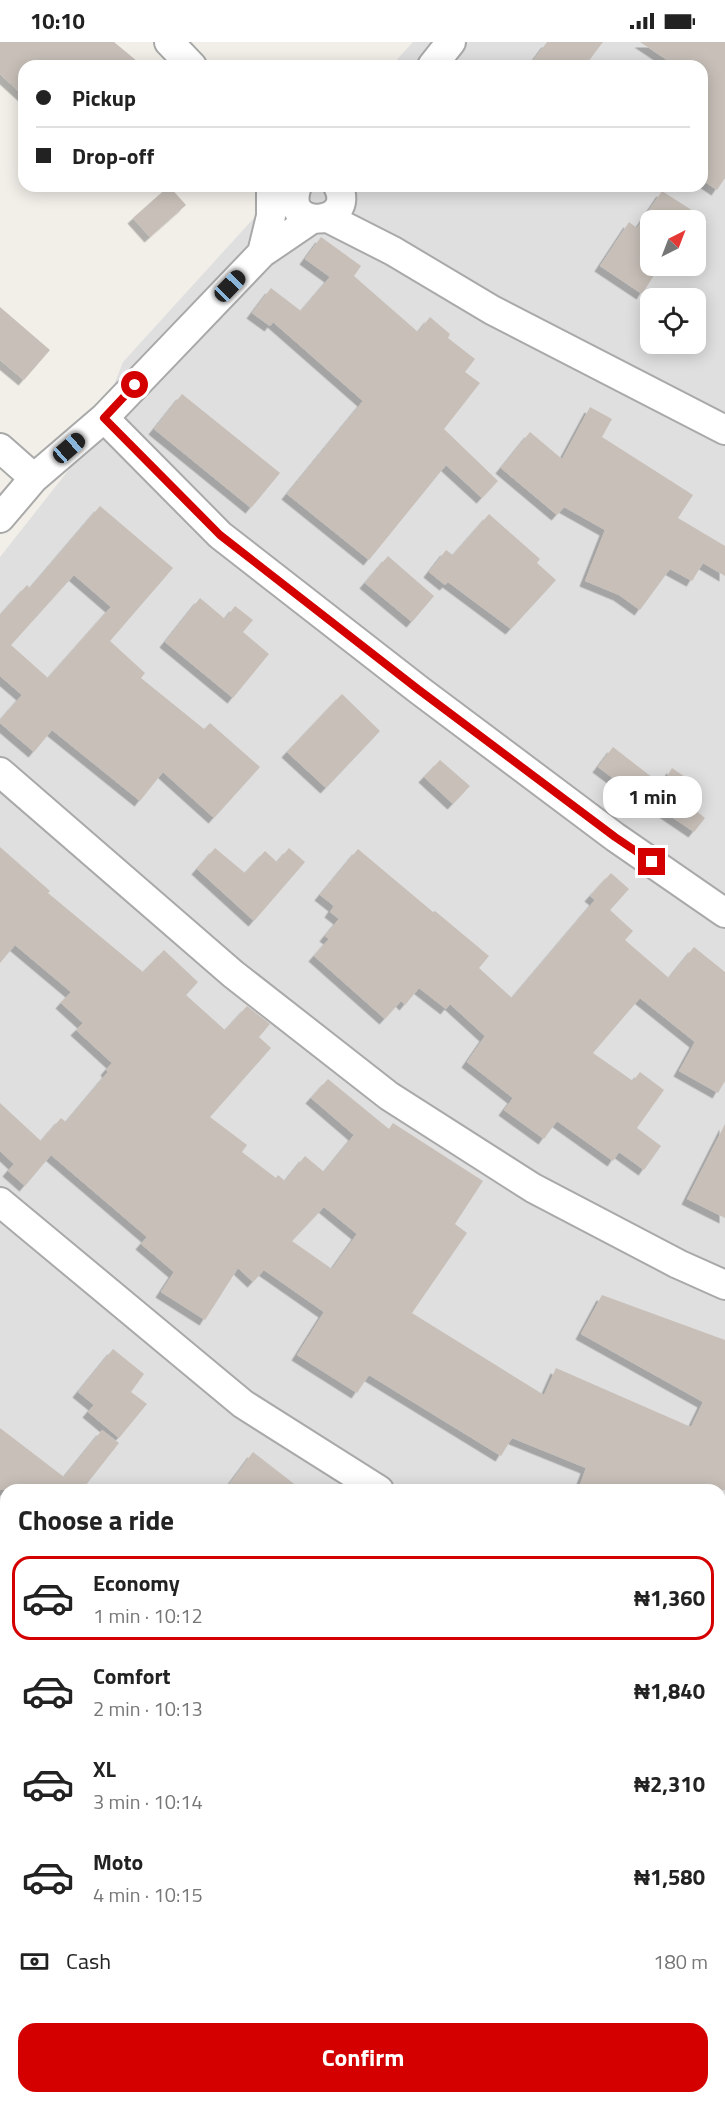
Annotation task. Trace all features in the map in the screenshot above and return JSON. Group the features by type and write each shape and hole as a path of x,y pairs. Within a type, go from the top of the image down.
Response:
{"street":[{"path":"169,42 186,60"},
{"path":"437,60 451,42"},
{"path":"314,196 370,238 492,310 725,430"},
{"path":"264,251 271,216 314,196"},
{"path":"0,518 34,478 104,418 314,196"},
{"path":"104,418 220,535 419,690 615,837 725,912"},
{"path":"0,448 34,478"},
{"path":"0,772 233,974 389,1096 533,1188 678,1264 725,1284"},
{"path":"0,1202 243,1404 370,1484"}],"shaded area":[{"path":"413,42 725,42 725,1484 0,1484 0,557 93,439 123,362 278,192 708,192 708,60 396,60"}],"building":[{"path":"0,42 114,42 136,60 18,60 18,90 0,74"},
{"path":"547,42 603,42 590,60 534,60"},
{"path":"640,42 725,42 725,178 717,190 708,184 708,60 667,60"},
{"path":"162,192 174,192 186,205 150,237 133,218"},
{"path":"664,192 691,210 649,210"},
{"path":"629,222 637,228 640,224 640,276 654,276 646,288 640,288 640,293 600,266"},
{"path":"321,237 361,266 354,276 418,332 430,317 450,334 448,338 475,359 465,372 480,383 444,429 498,481 482,498 446,465 369,560 287,494 363,401 273,322 270,326 252,313 271,288 301,311 330,277 305,259"},
{"path":"0,307 50,350 24,380 0,360"},
{"path":"182,394 280,473 251,508 154,429"},
{"path":"590,407 612,419 602,437 693,495 678,518 725,546 725,576 703,563 692,581 670,569 640,610 619,595 585,581 605,530 564,507 557,515 501,468 530,432 562,459"},
{"path":"100,506 173,568 110,641 145,673 141,678 204,729 210,723 260,767 214,818 163,772 140,801 52,730 34,752 0,723 0,720 22,695 0,676 0,615 27,585 30,588","holes":["74,575 111,607 48,678 11,645"]},
{"path":"489,514 540,559 537,563 556,580 511,629 448,582 445,585 429,572 446,550 453,555"},
{"path":"388,556 434,596 412,622 365,583"},
{"path":"200,598 225,619 235,606 253,620 243,632 269,654 233,698 165,642"},
{"path":"342,694 380,731 326,788 287,752"},
{"path":"613,747 662,785 672,768 701,788 690,806 705,818 694,832 635,792 634,794 598,767"},
{"path":"440,760 470,786 453,804 424,777"},
{"path":"0,847 50,891 48,893 143,972 164,950 198,982 186,995 225,1030 247,1006 270,1024 259,1037 271,1048 210,1117 247,1145 242,1152 276,1178 278,1175 285,1181 305,1156 324,1172 354,1135 311,1098 328,1079 389,1129 393,1123 483,1181 455,1224 467,1233 412,1313 544,1395 556,1368 691,1427 703,1402 581,1334 602,1295 725,1340 725,1484 580,1484 586,1468 512,1438 501,1456 369,1375 357,1393 297,1355 324,1312 264,1270 253,1282 238,1268 205,1320 161,1292 174,1272 141,1244 147,1237 51,1155 25,1186 8,1171 14,1164 0,1151 0,1103 41,1141 61,1118 66,1122 108,1072 106,1070 112,1063 76,1030 83,1023 61,1003 71,992 15,945 0,963","holes":["324,1207 357,1234 332,1269 292,1241"]},
{"path":"215,848 245,873 265,851 277,862 289,848 305,862 254,921 197,869"},
{"path":"358,849 489,956 479,968 512,998 595,900 590,896 611,873 629,889 610,910 633,931 625,940 669,978 694,947 725,972 725,1081 718,1093 679,1071 695,1042 640,998 593,1053 633,1081 640,1072 664,1090 637,1128 661,1146 644,1170 619,1152 613,1161 557,1121 544,1139 504,1110 513,1098 467,1062 485,1036 450,1004 446,1009 419,988 405,1005 401,1001 385,1019 314,956 329,939 325,936 339,919 330,912 334,906 320,895"},
{"path":"725,1124 725,1218 687,1199"},
{"path":"113,1349 144,1374 131,1392 147,1404 119,1438 88,1412 94,1405 78,1392"},
{"path":"0,1428 64,1477 102,1430 119,1443 87,1484 0,1484"},
{"path":"253,1452 294,1484 229,1484"}],"route":[{"path":"135,385 104,418 220,535 419,690 615,837 652,862"}]}
